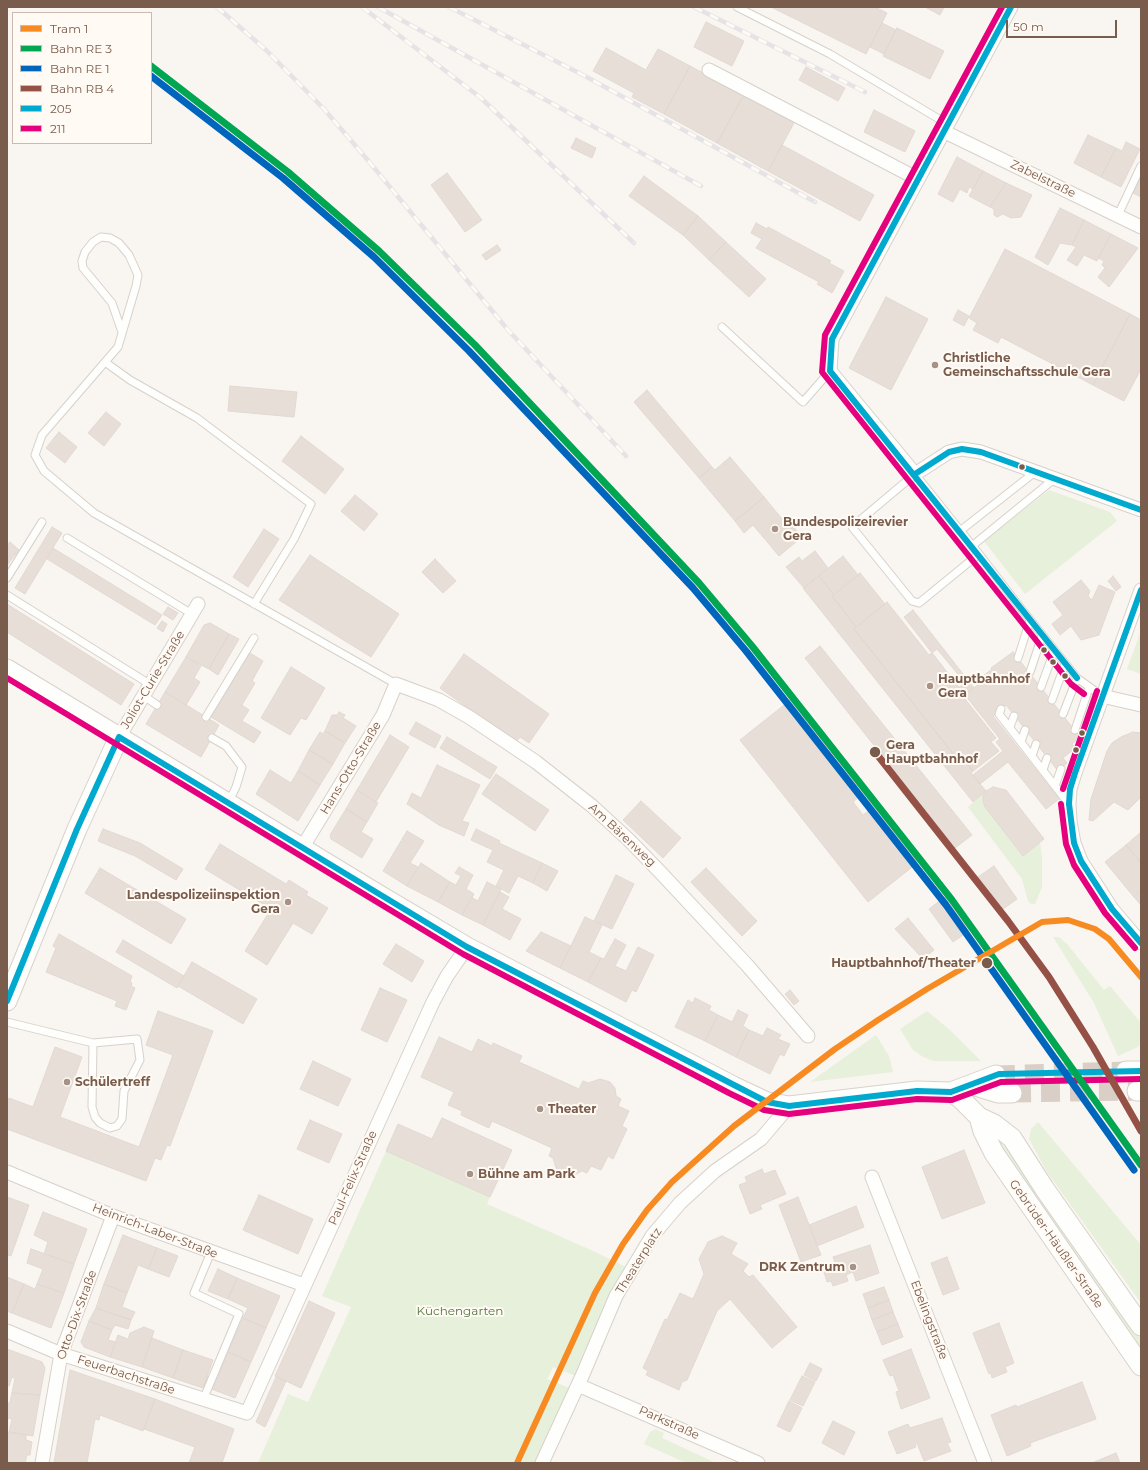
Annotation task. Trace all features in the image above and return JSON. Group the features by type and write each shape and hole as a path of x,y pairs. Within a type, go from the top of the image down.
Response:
{"main road":[{"path":"7,669 228,804 467,947 766,1102 789,1106 917,1091 951,1092 972,1086 996,1075"},
{"name":"Joliot-Curie-Straße","path":"7,1001 77,829 119,737"},
{"path":"972,1086 998,1093 1012,1093"},
{"name":"Gebrüder-Häußler-Straße","path":"951,1092 966,1103 979,1117 994,1124 1012,1138 1048,1194 1141,1326"},
{"name":"Gebrüder-Häußler-Straße","path":"979,1117 983,1131 994,1152 1141,1366"}],"street":[{"path":"1011,7 947,129 918,179 832,338 830,371 915,474 948,452 962,449 981,452 1141,510"},
{"path":"708,70 918,179"},
{"name":"Zabelstraße","path":"947,129 1141,227"},
{"path":"1141,590 1075,774 1070,789 1069,804 1074,843 1081,861 1112,910 1141,943"},
{"name":"Joliot-Curie-Straße","path":"119,737 195,609"},
{"name":"Hans-Otto-Straße","path":"302,848 383,715 396,684"},
{"name":"Am Bärenweg","path":"396,684 439,700 469,717 536,762 592,806 662,873 747,965 808,1036"},
{"path":"1102,696 1141,705"},
{"name":"Paul-Felix-Straße","path":"247,1413 436,995 467,947"},
{"name":"Theaterplatz","path":"542,1463 581,1379 616,1296 652,1236 680,1203 715,1171 761,1139 789,1106"},
{"name":"Heinrich-Laber-Straße","path":"7,1172 113,1216 304,1285"},
{"name":"Ebelingstraße","path":"872,1177 985,1463"},
{"name":"Otto-Dix-Straße","path":"42,1463 61,1354 113,1216"},
{"name":"Feuerbachstraße","path":"7,1331 61,1354 247,1413"},
{"name":"Parkstraße","path":"581,1379 758,1463"}],"lane":[{"path":"737,7 830,54 947,129"},
{"path":"1118,215 1141,166"},
{"path":"122,332 112,303 83,268 82,261 85,252 93,242 101,237 110,238 119,243 129,255 138,275 136,286 118,347 42,435 35,455 44,471 94,513 396,684"},
{"path":"722,327 803,402 830,371"},
{"path":"105,362 130,380 197,418 311,504 294,539 254,604"},
{"path":"960,531 1035,472"},
{"path":"979,554 919,603 912,600 896,582 852,526 915,474 979,554 1042,636 1065,664 1077,678 1102,696"},
{"path":"972,546 1054,479"},
{"path":"7,578 42,522"},
{"path":"67,538 195,609"},
{"path":"7,595 147,691 157,705"},
{"path":"1018,658 1030,620"},
{"path":"1030,672 1042,636"},
{"path":"206,717 254,638"},
{"path":"1041,687 1054,650"},
{"path":"1052,700 1065,664"},
{"path":"1063,714 1077,678"},
{"path":"1075,730 1089,688"},
{"path":"1000,709 999,714 1069,804"},
{"path":"1010,727 1014,716"},
{"path":"1021,742 1025,730"},
{"path":"212,738 226,746 242,767 236,787 228,804"},
{"path":"1032,756 1036,744"},
{"path":"1043,770 1047,758"},
{"path":"1055,786 1061,769"},
{"path":"7,1022 93,1043 137,1039 140,1060 124,1091 122,1119 118,1126 110,1128 100,1123 95,1117 92,1106 93,1043"},
{"path":"203,1400 239,1314 194,1293 211,1252"}],"green space":[{"path":"1049,490 1110,512 1117,521 1025,594 984,541"},
{"path":"1141,631 1141,674 1127,669"},
{"path":"986,791 983,801 985,807 1023,855 1040,842 1042,858 1042,887 1035,904 1031,904 1028,901 1022,879 968,807"},
{"path":"1053,937 1059,937 1067,944 1104,990 1110,986 1141,1023 1141,1043 1138,1047 1118,1056 1094,1003"},
{"path":"927,1011 951,1031 981,1061 934,1061 923,1057 913,1050 900,1029"},
{"path":"876,1035 889,1056 893,1072 810,1082"},
{"path":"1038,1122 1141,1245 1141,1303 1047,1172 1029,1139 1031,1129"},
{"path":"1000,1140 1141,1339 1141,1353 1041,1210 998,1141"},
{"name":"Küchengarten","path":"386,1151 490,1197 487,1204 626,1267 576,1376 553,1367 547,1379 570,1388 536,1463 258,1463 288,1394 308,1402 351,1307 322,1296"},
{"path":"656,1429 664,1433 662,1438 716,1463 686,1463 644,1444 650,1432"}],"building":[{"path":"771,7 875,7 887,13 866,54"},
{"path":"925,7 944,7 940,15"},
{"path":"706,22 744,41 732,66 694,47"},
{"path":"882,23 896,30 884,54 870,47"},
{"path":"897,28 944,51 930,79 883,56"},
{"path":"606,48 646,70 658,49 690,66 664,114 632,97 634,93 593,71"},
{"path":"690,66 744,95 717,143 664,114"},
{"path":"806,67 845,88 838,101 799,80"},
{"path":"744,95 794,123 768,171 717,143"},
{"path":"874,110 915,131 905,152 864,132"},
{"path":"1088,135 1116,148 1101,177 1074,163"},
{"path":"576,138 596,148 592,158 571,148"},
{"path":"1126,142 1140,149 1121,187 1101,177 1116,148 1122,151"},
{"path":"782,145 874,195 860,221 768,171"},
{"path":"957,157 983,171 973,189 969,187 967,193 960,189 953,202 938,194"},
{"path":"983,171 1006,183 990,207 969,196"},
{"path":"447,173 482,220 465,232 431,185"},
{"path":"644,176 698,216 683,235 629,196"},
{"path":"1141,177 1141,197 1133,193"},
{"path":"1006,183 1032,195 1021,217 1011,218 1003,214 997,217 994,215 994,209 990,207"},
{"path":"1060,208 1084,220 1072,245 1060,243 1048,265 1035,257"},
{"path":"698,216 726,242 709,260 683,235"},
{"path":"1084,220 1111,234 1097,261 1084,255 1077,266 1067,260 1076,247 1072,245"},
{"path":"756,223 767,229 768,227 831,261 829,263 844,271 832,293 817,284 819,282 756,248 762,239 751,233"},
{"path":"1111,234 1138,248 1109,287 1098,277 1105,268 1102,265 1104,261 1098,258"},
{"path":"726,242 766,279 749,297 709,260"},
{"path":"497,245 501,250 486,260 482,255"},
{"path":"1005,249 1130,314 1093,385 1001,337 998,343 973,330 977,323 969,318"},
{"path":"886,297 928,319 891,390 849,368"},
{"path":"958,310 969,316 964,326 953,320"},
{"path":"1130,314 1141,320 1141,369 1124,401 1093,385"},
{"path":"230,386 297,392 294,417 228,411"},
{"path":"647,390 712,467 699,478 634,402"},
{"path":"106,412 121,424 104,446 88,433"},
{"path":"59,432 77,447 65,463 46,448"},
{"path":"301,436 344,469 325,494 282,461"},
{"path":"730,457 764,497 735,521 699,478 712,467 715,470"},
{"path":"355,495 378,514 364,531 341,511"},
{"name":"Bundespolizeirevier Gera","path":"764,497 787,525 790,523 802,537 779,556 753,525 744,533 735,521"},
{"path":"52,527 62,533 25,594 15,588"},
{"path":"264,529 279,539 248,587 233,577"},
{"path":"10,542 19,550 7,565 7,546"},
{"path":"53,548 162,615 155,625 47,559"},
{"path":"815,551 828,568 804,588 786,567 799,557 802,561"},
{"path":"310,555 399,614 371,657 279,600"},
{"path":"843,556 858,575 834,595 819,576"},
{"path":"435,559 456,581 443,593 422,572"},
{"path":"860,573 885,604 856,627 832,596"},
{"path":"819,576 834,595 832,596 856,627 854,629 962,765 966,762 973,771 971,773 986,791 973,802 803,588"},
{"path":"1113,576 1121,587 1116,591 1108,581"},
{"path":"1081,580 1090,591 1088,596 1092,600 1099,585 1115,592 1099,635 1081,640 1071,626 1060,635 1052,624 1063,615 1053,602"},
{"name":"Hauptbahnhof Gera","path":"887,602 929,655 937,649 965,683 957,689 996,738 991,742 999,751 973,771 966,762 962,765 854,629"},
{"path":"7,604 134,684 121,705 7,632"},
{"path":"168,607 178,613 173,620 163,614"},
{"path":"913,610 974,688 965,695 904,617"},
{"path":"162,621 167,624 163,632 157,628"},
{"path":"210,623 229,634 209,669 186,657 204,625"},
{"path":"229,634 239,639 218,675 209,669"},
{"path":"820,646 972,835 955,848 805,658"},
{"path":"1013,652 1080,737 1072,744 1075,748 1063,758 1067,763 1058,771 1006,705 993,716 1059,799 1046,809 1008,762 980,784 973,775 1003,751 996,742 1000,739 965,695 985,679 983,676 992,669 991,668"},
{"path":"250,653 263,661 252,681 255,683 242,705 249,710 242,721 261,732 254,743 211,717"},
{"path":"464,654 549,714 529,743 520,737 516,742 440,688"},
{"path":"186,657 201,666 194,678 200,682 186,705 165,692"},
{"path":"291,667 325,688 306,720 301,718 290,735 261,718"},
{"path":"165,692 219,725 201,757 146,724"},
{"path":"793,698 921,860 868,902 740,740"},
{"path":"339,712 345,715 343,718 356,726 345,743 325,731 332,715 337,715"},
{"path":"416,722 441,736 435,748 409,734"},
{"path":"325,731 345,743 333,764 309,750 320,732 323,734"},
{"path":"1133,732 1141,733 1141,797 1128,810 1114,802 1093,821 1089,820 1091,799 1107,751 1112,743"},
{"path":"390,735 409,747 376,802 357,790"},
{"path":"447,737 497,767 490,779 440,748"},
{"path":"309,750 333,764 320,785 298,771"},
{"path":"437,765 480,785 462,821 469,823 464,836 439,825 407,804 412,793 421,798"},
{"path":"270,770 291,783 298,771 320,785 298,821 256,794"},
{"path":"496,774 549,810 535,831 482,794"},
{"path":"993,787 1006,790 1044,839 1023,856 985,807 983,795 986,791"},
{"path":"357,790 378,803 367,822 346,809"},
{"path":"860,796 871,809 863,815 853,802"},
{"path":"641,801 681,838 663,858 623,820"},
{"path":"346,809 367,822 361,832 373,839 362,858 331,839 330,835"},
{"path":"103,829 140,843 183,869 176,880 135,856 98,841"},
{"path":"476,829 500,841 499,843 542,863 533,883 518,876 509,893 496,886 504,870 487,862 493,850 471,840"},
{"path":"407,831 424,841 410,863 418,867 407,886 383,871"},
{"path":"1141,832 1141,863 1126,845"},
{"name":"Landespolizeiinspektion Gera","path":"220,844 286,884 289,880 308,892 306,895 328,908 312,934 293,923 267,965 245,951 271,909 205,869"},
{"path":"1126,845 1141,863 1141,890 1134,897 1105,862"},
{"path":"421,863 450,882 438,902 407,886"},
{"path":"542,863 558,871 547,891 533,883"},
{"path":"994,866 1017,899 1003,909 978,877"},
{"path":"459,867 473,875 466,889 474,894 462,915 438,902 450,882 456,885 461,876 455,873"},
{"path":"100,868 186,919 171,944 85,893"},
{"path":"706,868 757,921 742,936 691,882"},
{"path":"616,875 634,884 612,929 594,921"},
{"path":"487,882 501,889 483,925 462,915 471,897 478,901"},
{"path":"1141,890 1141,905 1134,897"},
{"path":"500,892 509,897 502,909 521,919 510,940 483,925"},
{"path":"946,896 970,930 953,942 929,909"},
{"path":"585,917 602,925 589,952 601,958 588,982 560,968"},
{"path":"908,918 934,950 923,959 895,929"},
{"path":"541,932 571,946 560,968 526,951"},
{"path":"59,934 132,976 130,982 132,983 131,986 135,988 126,1010 115,1006 117,1001 46,972 56,948 53,946"},
{"path":"615,939 626,945 615,966 626,971 638,947 654,955 636,992 632,990 626,1002 588,982 601,958 604,959"},
{"path":"123,940 184,976 177,988 116,952"},
{"path":"396,944 424,961 412,982 383,964"},
{"path":"192,962 257,999 243,1024 178,986"},
{"path":"380,988 407,1000 387,1042 361,1030"},
{"path":"790,990 799,1001 794,1005 785,994"},
{"path":"695,998 711,1006 709,1010 718,1015 705,1041 675,1027 688,1000 693,1003"},
{"path":"738,1010 748,1015 743,1026 749,1030 736,1057 705,1041 718,1015 732,1022"},
{"path":"158,1011 213,1031 170,1146 167,1145 161,1160 155,1158 146,1181 7,1129 7,1103 9,1098 33,1107 55,1047 82,1057 60,1117 139,1147 173,1055 146,1045"},
{"path":"767,1028 781,1035 778,1039 790,1044 784,1056 780,1054 770,1074 736,1057 749,1030 763,1036"},
{"name":"Theater","path":"439,1037 472,1052 478,1039 492,1046 493,1043 522,1056 519,1062 579,1089 583,1081 588,1083 600,1079 610,1082 615,1088 616,1096 621,1099 618,1106 629,1111 622,1126 627,1129 613,1159 608,1156 601,1170 591,1166 587,1173 582,1171 572,1176 564,1176 557,1171 553,1158 549,1156 552,1148 492,1121 489,1128 461,1115 462,1111 448,1105 454,1092 421,1077"},
{"path":"313,1061 351,1079 338,1106 300,1089"},
{"name":"Bühne am Park","path":"442,1118 512,1150 490,1197 386,1151 398,1124 432,1139"},
{"path":"310,1120 342,1134 329,1163 297,1149"},
{"path":"964,1150 985,1203 942,1219 922,1167"},
{"path":"762,1169 764,1174 775,1170 786,1194 760,1205 762,1209 750,1214 739,1185 747,1182 745,1177"},
{"path":"259,1195 313,1219 298,1254 243,1230"},
{"path":"7,1197 29,1205 11,1256 7,1255"},
{"path":"798,1197 821,1255 801,1262 779,1205"},
{"path":"856,1206 864,1227 817,1246 809,1225"},
{"path":"43,1212 87,1229 74,1264 44,1254 48,1242 34,1235"},
{"path":"123,1235 157,1248 148,1269 138,1265 127,1293 104,1284"},
{"path":"722,1236 737,1243 731,1254 748,1264 743,1271 749,1277 753,1275 797,1327 772,1348 730,1299 717,1311 687,1380 682,1382 679,1390 646,1375 648,1371 643,1368 665,1319 667,1320 680,1293 693,1299 704,1274 699,1259 708,1242"},
{"name":"DRK Zentrum","path":"870,1245 879,1273 856,1281 853,1272 846,1275 848,1281 833,1286 831,1281 827,1282 823,1269 836,1265 833,1257"},
{"path":"157,1248 178,1256 169,1277 148,1269"},
{"path":"31,1249 74,1264 64,1293 37,1284 43,1269 27,1263"},
{"path":"947,1257 959,1289 943,1295 931,1263"},
{"path":"218,1269 237,1278 228,1299 208,1291"},
{"path":"7,1277 24,1284 12,1313 7,1311"},
{"path":"237,1278 280,1296 266,1328 243,1318 248,1308 228,1299"},
{"path":"24,1284 35,1289 37,1284 64,1293 51,1328 12,1313"},
{"path":"104,1284 127,1293 122,1307 135,1312 131,1320 96,1308"},
{"path":"884,1287 889,1300 868,1308 863,1294"},
{"path":"889,1300 893,1312 872,1320 868,1308"},
{"path":"309,1301 335,1313 301,1388 275,1376"},
{"path":"96,1308 131,1320 128,1329 115,1325 112,1330 89,1321"},
{"path":"893,1312 898,1324 877,1332 872,1320"},
{"path":"243,1318 266,1328 251,1362 228,1352"},
{"path":"89,1321 112,1330 108,1340 116,1342 110,1357 84,1347 81,1342"},
{"path":"999,1323 1014,1363 1005,1367 1007,1372 992,1378 991,1373 989,1374 973,1333"},
{"path":"898,1324 903,1337 882,1345 877,1332"},
{"path":"144,1327 154,1331 142,1367 110,1357 118,1335 128,1339 130,1333"},
{"path":"152,1338 183,1350 173,1378 142,1367"},
{"path":"7,1349 42,1362 45,1368 40,1395 12,1393 15,1378 12,1377 9,1386 7,1385"},
{"path":"911,1349 930,1398 901,1409 896,1392 899,1391 893,1375 890,1376 883,1360"},
{"path":"183,1350 213,1360 203,1388 173,1378"},
{"path":"228,1352 251,1362 235,1398 204,1386 207,1376 217,1379"},
{"path":"810,1363 822,1369 816,1381 804,1375"},
{"path":"70,1370 155,1399 143,1431 100,1415 99,1420 95,1419 87,1463 54,1463"},
{"path":"802,1376 815,1382 803,1406 790,1400"},
{"path":"276,1377 286,1381 265,1427 256,1422"},
{"path":"1082,1382 1096,1419 1030,1443 1031,1446 1007,1456 991,1415 1016,1405 1017,1407"},
{"path":"12,1393 40,1395 33,1436 9,1432 12,1419 7,1418 7,1403 10,1403"},
{"path":"155,1399 234,1429 222,1463 189,1463 195,1447 144,1429"},
{"path":"789,1401 802,1408 790,1432 777,1426"},
{"path":"942,1418 951,1442 947,1443 951,1451 924,1461 917,1443 915,1443 916,1447 897,1454 888,1432 908,1424 910,1428"},
{"path":"833,1421 855,1432 844,1455 822,1443"},
{"path":"9,1432 26,1435 26,1440 32,1442 30,1455 27,1455 25,1463 7,1463 7,1438"},
{"path":"1116,1453 1120,1463 1092,1463"}],"tunnel":[{"path":"996,1075 1126,1071"},
{"path":"1012,1093 1137,1091"}],"railway":[{"path":"217,7 266,50 324,109 508,330 626,456"},
{"path":"362,7 481,98 634,243"},
{"path":"378,7 701,186"},
{"path":"449,7 583,75 815,202"},
{"path":"694,7 865,92"}],"tram line":[{"name":"1","path":"517,1463 595,1293 623,1244 647,1210 672,1182 734,1126 835,1049 878,1020 927,989 1042,922 1068,920 1095,929 1109,939 1141,977"}],"transit line":[{"name":"211","path":"1002,7 825,335 822,372 1071,684 1084,694"},
{"name":"205","path":"1011,7 832,339 830,371 1077,678"},
{"path":"152,67 288,172 379,251 475,345 699,583 752,646 952,900 1141,1165"},
{"path":"152,77 283,178 374,257 469,351 693,588 746,651 946,905 1134,1170"},
{"name":"205","path":"915,474 949,452 962,449 981,452 1141,510"},
{"name":"205","path":"1141,590 1075,773 1070,789 1069,804 1074,843 1081,861 1112,909 1141,943"},
{"name":"211","path":"7,678 463,954 764,1110 789,1114 917,1099 952,1100 1001,1082 1141,1079"},
{"name":"211","path":"1063,789 1097,691"},
{"name":"205","path":"119,737 467,947 767,1102 789,1106 917,1091 951,1092 999,1074 1141,1071"},
{"name":"205","path":"7,1001 77,829 119,737"},
{"path":"875,752 1008,921 1049,977 1093,1047 1141,1131"},
{"name":"211","path":"1061,804 1066,844 1074,865 1105,913 1135,948"}],"place":[{"name":"Christliche Gemeinschaftsschule Gera","path":"935,365"},
{"name":"Bundespolizeirevier Gera","path":"775,529"},
{"name":"Hauptbahnhof Gera","path":"930,686"},
{"name":"Gera Hauptbahnhof","path":"875,752"},
{"name":"Landespolizeiinspektion Gera","path":"288,902"},
{"name":"Hauptbahnhof/Theater","path":"987,963"},
{"name":"Schülertreff","path":"67,1082"},
{"name":"Theater","path":"540,1109"},
{"name":"Bühne am Park","path":"470,1174"},
{"name":"DRK Zentrum","path":"853,1267"}]}
